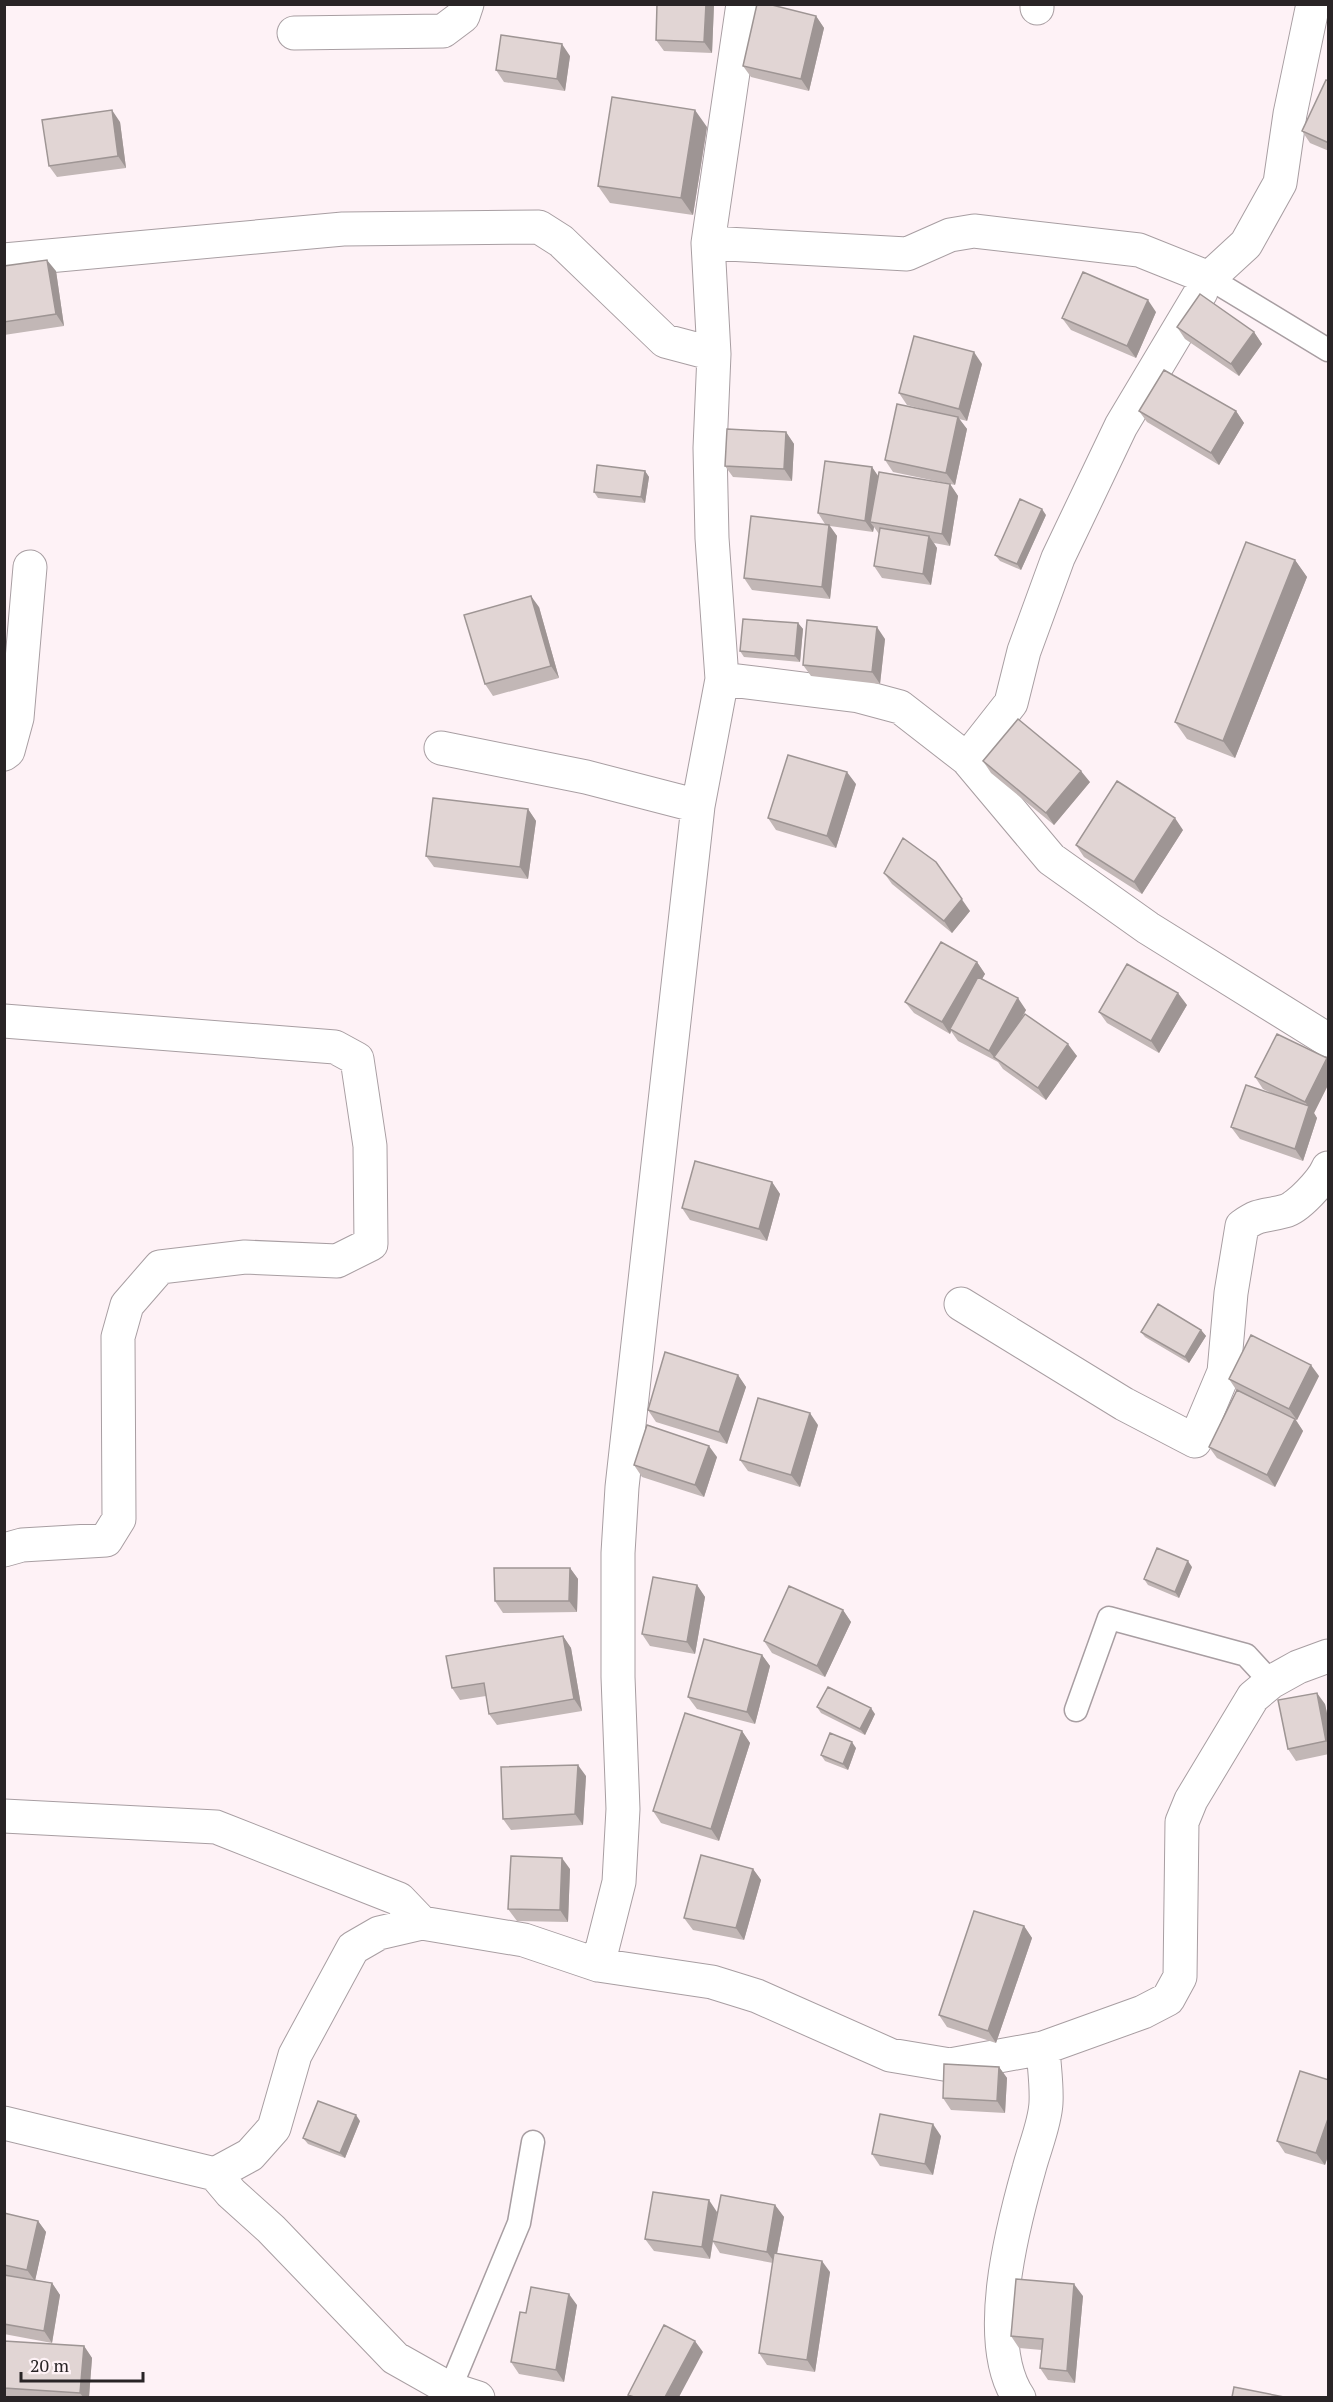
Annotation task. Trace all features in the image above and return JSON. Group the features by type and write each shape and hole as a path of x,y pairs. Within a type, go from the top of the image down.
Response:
{"street":[{"path":"294,33 443,31 463,16 467,4"},
{"path":"598,1965 619,1882 623,1809 618,1677 618,1553 622,1487 698,806 722,680 712,538 710,448 714,354 708,243 743,4"},
{"path":"967,759 1011,703 1024,651 1058,558 1121,426 1209,278 1246,244 1280,183 1290,114 1313,4"},
{"path":"4,260 343,229 539,227 561,241 665,341 714,354"},
{"path":"708,243 907,254 950,235 974,231 1139,250 1209,278"},
{"path":"4,754 8,751 17,718 30,567"},
{"path":"722,680 859,696 900,707 967,759 1051,859 1148,928 1329,1040"},
{"path":"441,748 586,777 698,806"},
{"path":"4,1021 334,1047 357,1059 370,1146 371,1244 337,1261 245,1257 160,1267 127,1305 118,1338 119,1519 106,1540 22,1545 4,1550"},
{"path":"961,1304 1124,1404 1195,1441 1224,1372 1231,1293 1242,1226 1257,1215 1288,1211 1323,1179 1329,1168"},
{"path":"215,2174 250,2155 274,2128 295,2055 353,1948 379,1933 422,1923 524,1940 598,1965 712,1982 757,1996 890,2055 950,2065 1043,2048 1143,2012 1168,1999 1180,1977 1182,1822 1191,1800 1253,1697 1271,1682 1298,1667 1329,1656"},
{"path":"4,1816 216,1827 399,1899 422,1923"},
{"path":"1019,2397 1010,2384 1002,2344 1005,2281 1022,2196 1046,2104 1043,2048"},
{"path":"4,2123 215,2174 231,2193 271,2229 395,2358 459,2395"}],"lane":[{"path":"1209,278 1329,350"},
{"path":"1076,1710 1109,1618 1246,1655 1271,1682"},
{"path":"459,2395 519,2223 533,2142"}],"building":[{"path":"657,4 706,4 704,42 656,40"},
{"path":"757,4 768,4 816,16 801,79 743,66"},
{"path":"501,35 562,44 557,79 496,70"},
{"path":"1326,80 1329,81 1329,143 1302,131"},
{"path":"612,97 695,110 681,198 598,186"},
{"path":"112,110 118,156 49,166 42,120"},
{"path":"47,260 56,314 4,322 4,266"},
{"path":"1083,272 1148,300 1127,346 1062,318"},
{"path":"1200,294 1254,332 1231,364 1177,327"},
{"path":"914,336 974,352 959,409 899,393"},
{"path":"1164,370 1236,411 1211,453 1139,411"},
{"path":"897,404 958,417 946,473 885,460"},
{"path":"727,429 786,432 784,469 725,466"},
{"path":"825,461 872,467 865,521 818,513"},
{"path":"597,465 645,471 641,497 594,492"},
{"path":"879,472 950,484 942,534 870,522"},
{"path":"1020,499 1042,509 1017,564 995,555"},
{"path":"751,516 829,525 822,587 744,578"},
{"path":"880,528 929,536 923,574 874,566"},
{"path":"1246,542 1295,560 1223,741 1175,722"},
{"path":"531,596 551,666 485,684 464,615"},
{"path":"743,619 798,623 795,656 740,651"},
{"path":"807,620 877,627 872,672 803,665"},
{"path":"1018,719 1081,771 1046,813 983,761"},
{"path":"788,755 847,772 827,836 768,818"},
{"path":"1117,781 1175,818 1134,882 1076,845"},
{"path":"433,798 528,809 520,867 426,856"},
{"path":"903,838 936,862 962,899 944,921 884,873"},
{"path":"941,942 977,962 942,1022 905,1002"},
{"path":"1127,964 1178,993 1151,1041 1099,1012"},
{"path":"978,977 1018,998 989,1051 950,1029"},
{"path":"1025,1014 1068,1044 1038,1088 994,1057"},
{"path":"1277,1034 1327,1058 1305,1102 1255,1077"},
{"path":"1246,1085 1309,1106 1295,1149 1231,1127"},
{"path":"695,1161 772,1182 759,1229 682,1208"},
{"path":"1158,1304 1201,1330 1185,1357 1141,1332"},
{"path":"1251,1335 1311,1365 1289,1409 1229,1379"},
{"path":"665,1352 738,1375 719,1432 648,1410"},
{"path":"1237,1390 1295,1419 1267,1475 1209,1447"},
{"path":"758,1398 810,1413 791,1475 740,1460"},
{"path":"647,1425 709,1446 695,1485 634,1465"},
{"path":"1157,1548 1188,1561 1175,1592 1144,1579"},
{"path":"494,1568 570,1568 569,1601 495,1601"},
{"path":"653,1577 697,1585 687,1642 642,1634"},
{"path":"789,1586 843,1610 817,1666 764,1641"},
{"path":"563,1636 574,1699 489,1714 484,1683 452,1688 446,1656"},
{"path":"704,1639 762,1655 747,1712 688,1697"},
{"path":"828,1687 871,1708 860,1729 817,1707"},
{"path":"1317,1693 1326,1741 1288,1749 1278,1700"},
{"path":"685,1713 742,1731 711,1829 653,1811"},
{"path":"830,1733 852,1742 843,1764 821,1755"},
{"path":"578,1765 575,1814 503,1819 501,1767"},
{"path":"701,1855 753,1869 736,1928 684,1918"},
{"path":"511,1856 562,1858 560,1910 508,1909"},
{"path":"974,1911 1024,1926 988,2031 939,2015"},
{"path":"944,2064 999,2067 997,2101 943,2098"},
{"path":"1300,2071 1329,2080 1329,2116 1316,2153 1277,2141"},
{"path":"318,2101 356,2115 340,2153 303,2138"},
{"path":"880,2114 933,2124 925,2164 872,2154"},
{"path":"653,2192 709,2200 702,2247 645,2239"},
{"path":"721,2195 775,2205 767,2252 712,2241"},
{"path":"4,2213 38,2221 27,2270 4,2265"},
{"path":"774,2253 822,2261 807,2360 759,2353"},
{"path":"4,2275 52,2283 44,2331 4,2324"},
{"path":"1016,2279 1074,2284 1067,2371 1040,2368 1043,2339 1011,2336"},
{"path":"531,2287 569,2294 556,2370 511,2362 520,2312 526,2313"},
{"path":"664,2325 695,2341 665,2397 628,2395"},
{"path":"4,2341 84,2346 80,2393 4,2388"},
{"path":"1234,2387 1284,2397 1232,2397"}]}
